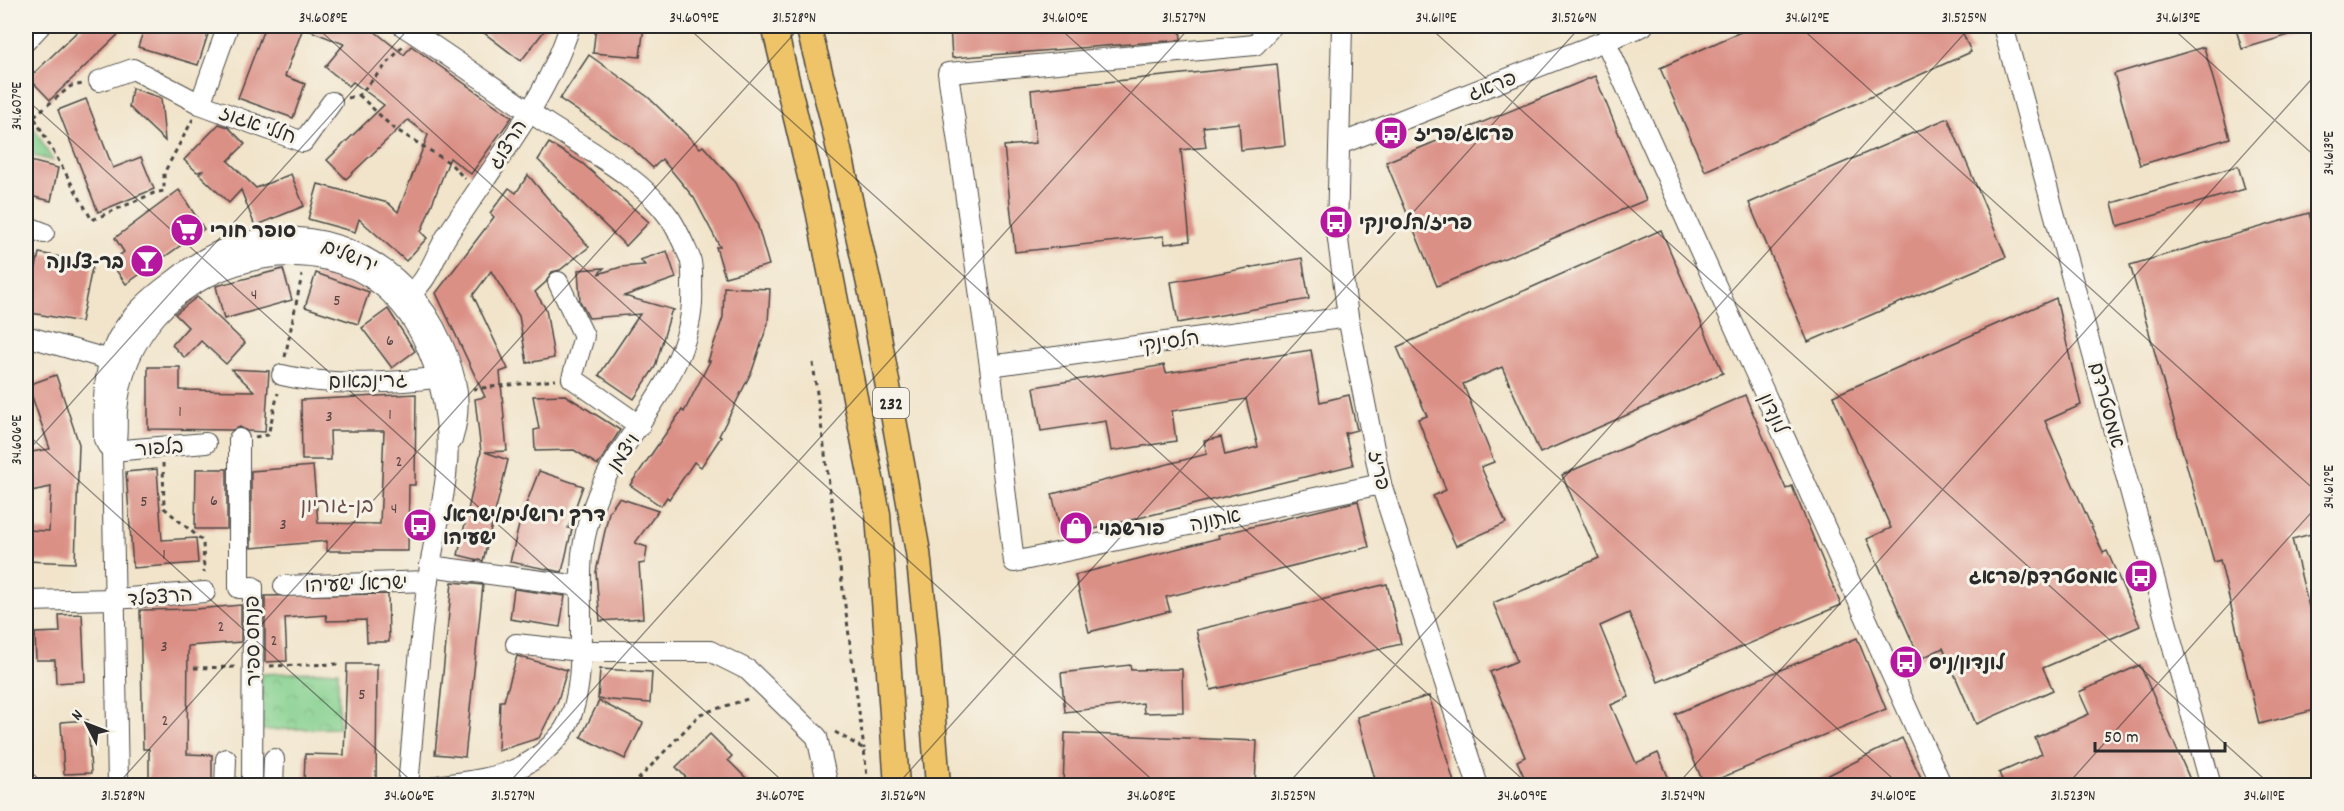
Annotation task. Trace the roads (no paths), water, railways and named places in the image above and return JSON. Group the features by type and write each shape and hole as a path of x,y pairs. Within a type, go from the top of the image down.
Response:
{"main road":[{"name":"232","path":"774,26 818,210 878,514 897,786"},
{"name":"232","path":"808,26 831,114 871,293 918,552 938,786"}],"street":[{"path":"26,41 40,26"},
{"name":"חללי אגוז","path":"200,104 228,26"},
{"name":"הרצוג","path":"404,294 429,275 434,258 479,190 560,56 570,26"},
{"path":"990,366 948,73 1254,45 1272,26"},
{"name":"פריז","path":"1342,26 1337,232 1348,317 1381,484 1478,786"},
{"name":"פראג","path":"1340,144 1643,26"},
{"name":"אמסטרדם","path":"2003,26 2211,786"},
{"name":"ויצמן","path":"408,29 634,181 669,217 691,261 693,309 684,345 640,426 609,471 591,509 583,551 580,586 581,651 577,702 562,733 541,755 517,770 491,779 437,786"},
{"name":"לונדון","path":"1605,40 1942,786"},
{"name":"חללי אגוז","path":"99,81 133,69 200,104 303,142 332,102"},
{"path":"26,226 44,232"},
{"name":"ירושלים","path":"118,362 122,333 143,306 184,273 227,248 260,240 290,237 318,240 357,253 388,270 404,294 423,338 450,381 460,415 448,451 447,472 429,573 408,786"},
{"name":"ירושלים","path":"118,786 112,451 104,439 105,377 157,315 191,286 220,270 242,263 272,257 307,256 339,264 404,294"},
{"path":"558,282 584,336 572,378 640,426"},
{"name":"הלסינקי","path":"990,366 1348,317"},
{"path":"26,336 118,362"},
{"name":"אתונה","path":"990,366 1014,562 1381,484"},
{"name":"גרינבאום","path":"282,375 302,380 342,382 450,381"},
{"name":"פנחס ספיר","path":"239,439 238,588 253,586 252,786"},
{"name":"בלפור","path":"112,451 206,443"},
{"name":"ישראל ישעיהו","path":"284,586 429,573 580,586"},
{"name":"הרצפלד","path":"26,601 115,599 205,592"},
{"path":"516,644 581,651 710,651 748,670 817,737 828,786"},
{"path":"225,786 226,759"},
{"path":"273,786 274,759"}],"place":[{"name":"פראג/פריז","path":"1391,133"},
{"name":"פריז/הלסינקי","path":"1336,222"},
{"name":"סופר חורי","path":"187,230"},
{"name":"בר-צלונה","path":"147,261"},
{"name":"דרך ירושלים/ישראל ישעיהו","path":"420,525"},
{"name":"פורשבוי","path":"1076,528"},
{"name":"אמסטרדם/פראג","path":"2141,576"},
{"name":"לונדון/ניס","path":"1906,662"}],"district":[{"name":"בן-גוריון","path":"337,505"}]}
